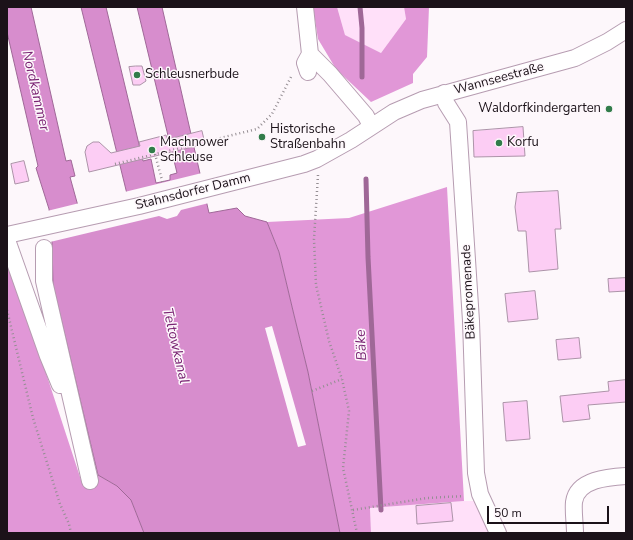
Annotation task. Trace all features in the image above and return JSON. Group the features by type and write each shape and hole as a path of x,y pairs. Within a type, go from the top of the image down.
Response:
{"street":[{"path":"300,73 310,54 305,7"},
{"name":"Wannseestraße","path":"371,126 394,112 422,100 575,58 607,42 626,30"},
{"path":"310,54 330,74 361,111 371,126"},
{"name":"Bäkepromenade","path":"444,94 446,103 458,122 471,321 476,473 480,494 498,533"},
{"name":"Stahnsdorfer Damm","path":"7,236 289,168 317,159 351,140 371,126"},
{"path":"7,240 48,356 77,424"},
{"path":"44,248 44,281 90,481"},
{"path":"575,533 574,500 578,492 593,481 603,478 626,476"}],"path":[{"path":"115,164 257,129 272,114 300,73"},
{"path":"155,154 164,188"},
{"path":"318,170 314,239 316,285 329,341 342,379 349,411 343,468 357,533"},
{"path":"7,310 34,418 60,504 69,524 71,533"},
{"path":"312,391 342,379"},
{"path":"353,510 427,498 480,494"}],"shaded area":[{"path":"313,7 337,7 345,35 381,53 406,19 404,7 429,7 427,57 413,74 413,83 371,102 336,69 318,39"},
{"path":"337,7 404,7 406,19 381,53 345,35"},
{"path":"447,187 464,501 370,508 371,533 340,533 308,372 279,252 267,222 349,218"},
{"path":"7,254 82,483 90,481 98,475 117,486 131,500 144,533 7,533"},
{"path":"464,501 489,501 504,533 371,533 370,508"}],"water":[{"path":"7,7 31,7 66,161 71,160 75,176 70,177 78,206 127,194 81,7 106,7 143,161 151,159 156,183 170,180 170,175 177,173 137,7 162,7 209,213 237,208 245,216 267,222 279,252 308,372 340,533 144,533 131,500 117,486 98,475 53,285 52,243 49,209 36,168 38,166 7,32"}],"pier":[{"path":"202,173 209,203 181,210 177,216 167,219 159,216 50,242 47,211"},
{"path":"272,326 306,445 298,447 265,328"}],"building":[{"name":"Schleusnerbude","path":"142,66 146,81 140,85 133,85 129,67"},
{"name":"Korfu","path":"523,127 525,156 474,157 473,131"},
{"name":"Machnower Schleuse","path":"202,131 205,144 89,172 85,152 87,146 93,142 99,142 111,153 140,146 139,142 166,135 167,139"},
{"path":"24,161 29,181 15,184 11,164"},
{"path":"558,191 561,229 555,229 558,269 529,272 526,231 518,231 515,207 517,193"},
{"path":"626,278 626,291 609,292 608,279"},
{"path":"535,291 538,319 508,322 505,294"},
{"path":"579,338 581,358 558,360 556,340"},
{"path":"626,380 626,402 588,405 590,419 563,422 560,396 609,391 608,382"},
{"path":"527,401 530,439 506,441 503,403"},
{"path":"451,503 453,521 417,524 416,506"}],"waterway":[{"name":"Bäke","path":"360,7 362,28 362,77"},
{"name":"Bäke","path":"366,179 368,257 381,510"}],"place":[{"name":"Schleusnerbude","path":"137,75"},
{"name":"Waldorfkindergarten","path":"609,109"},
{"name":"Historische Straßenbahn","path":"262,137"},
{"name":"Korfu","path":"499,143"},
{"name":"Machnower Schleuse","path":"152,150"}],"water label":[{"name":"Nordkammer","path":"35,91"},
{"name":"Teltowkanal","path":"175,346"}]}
